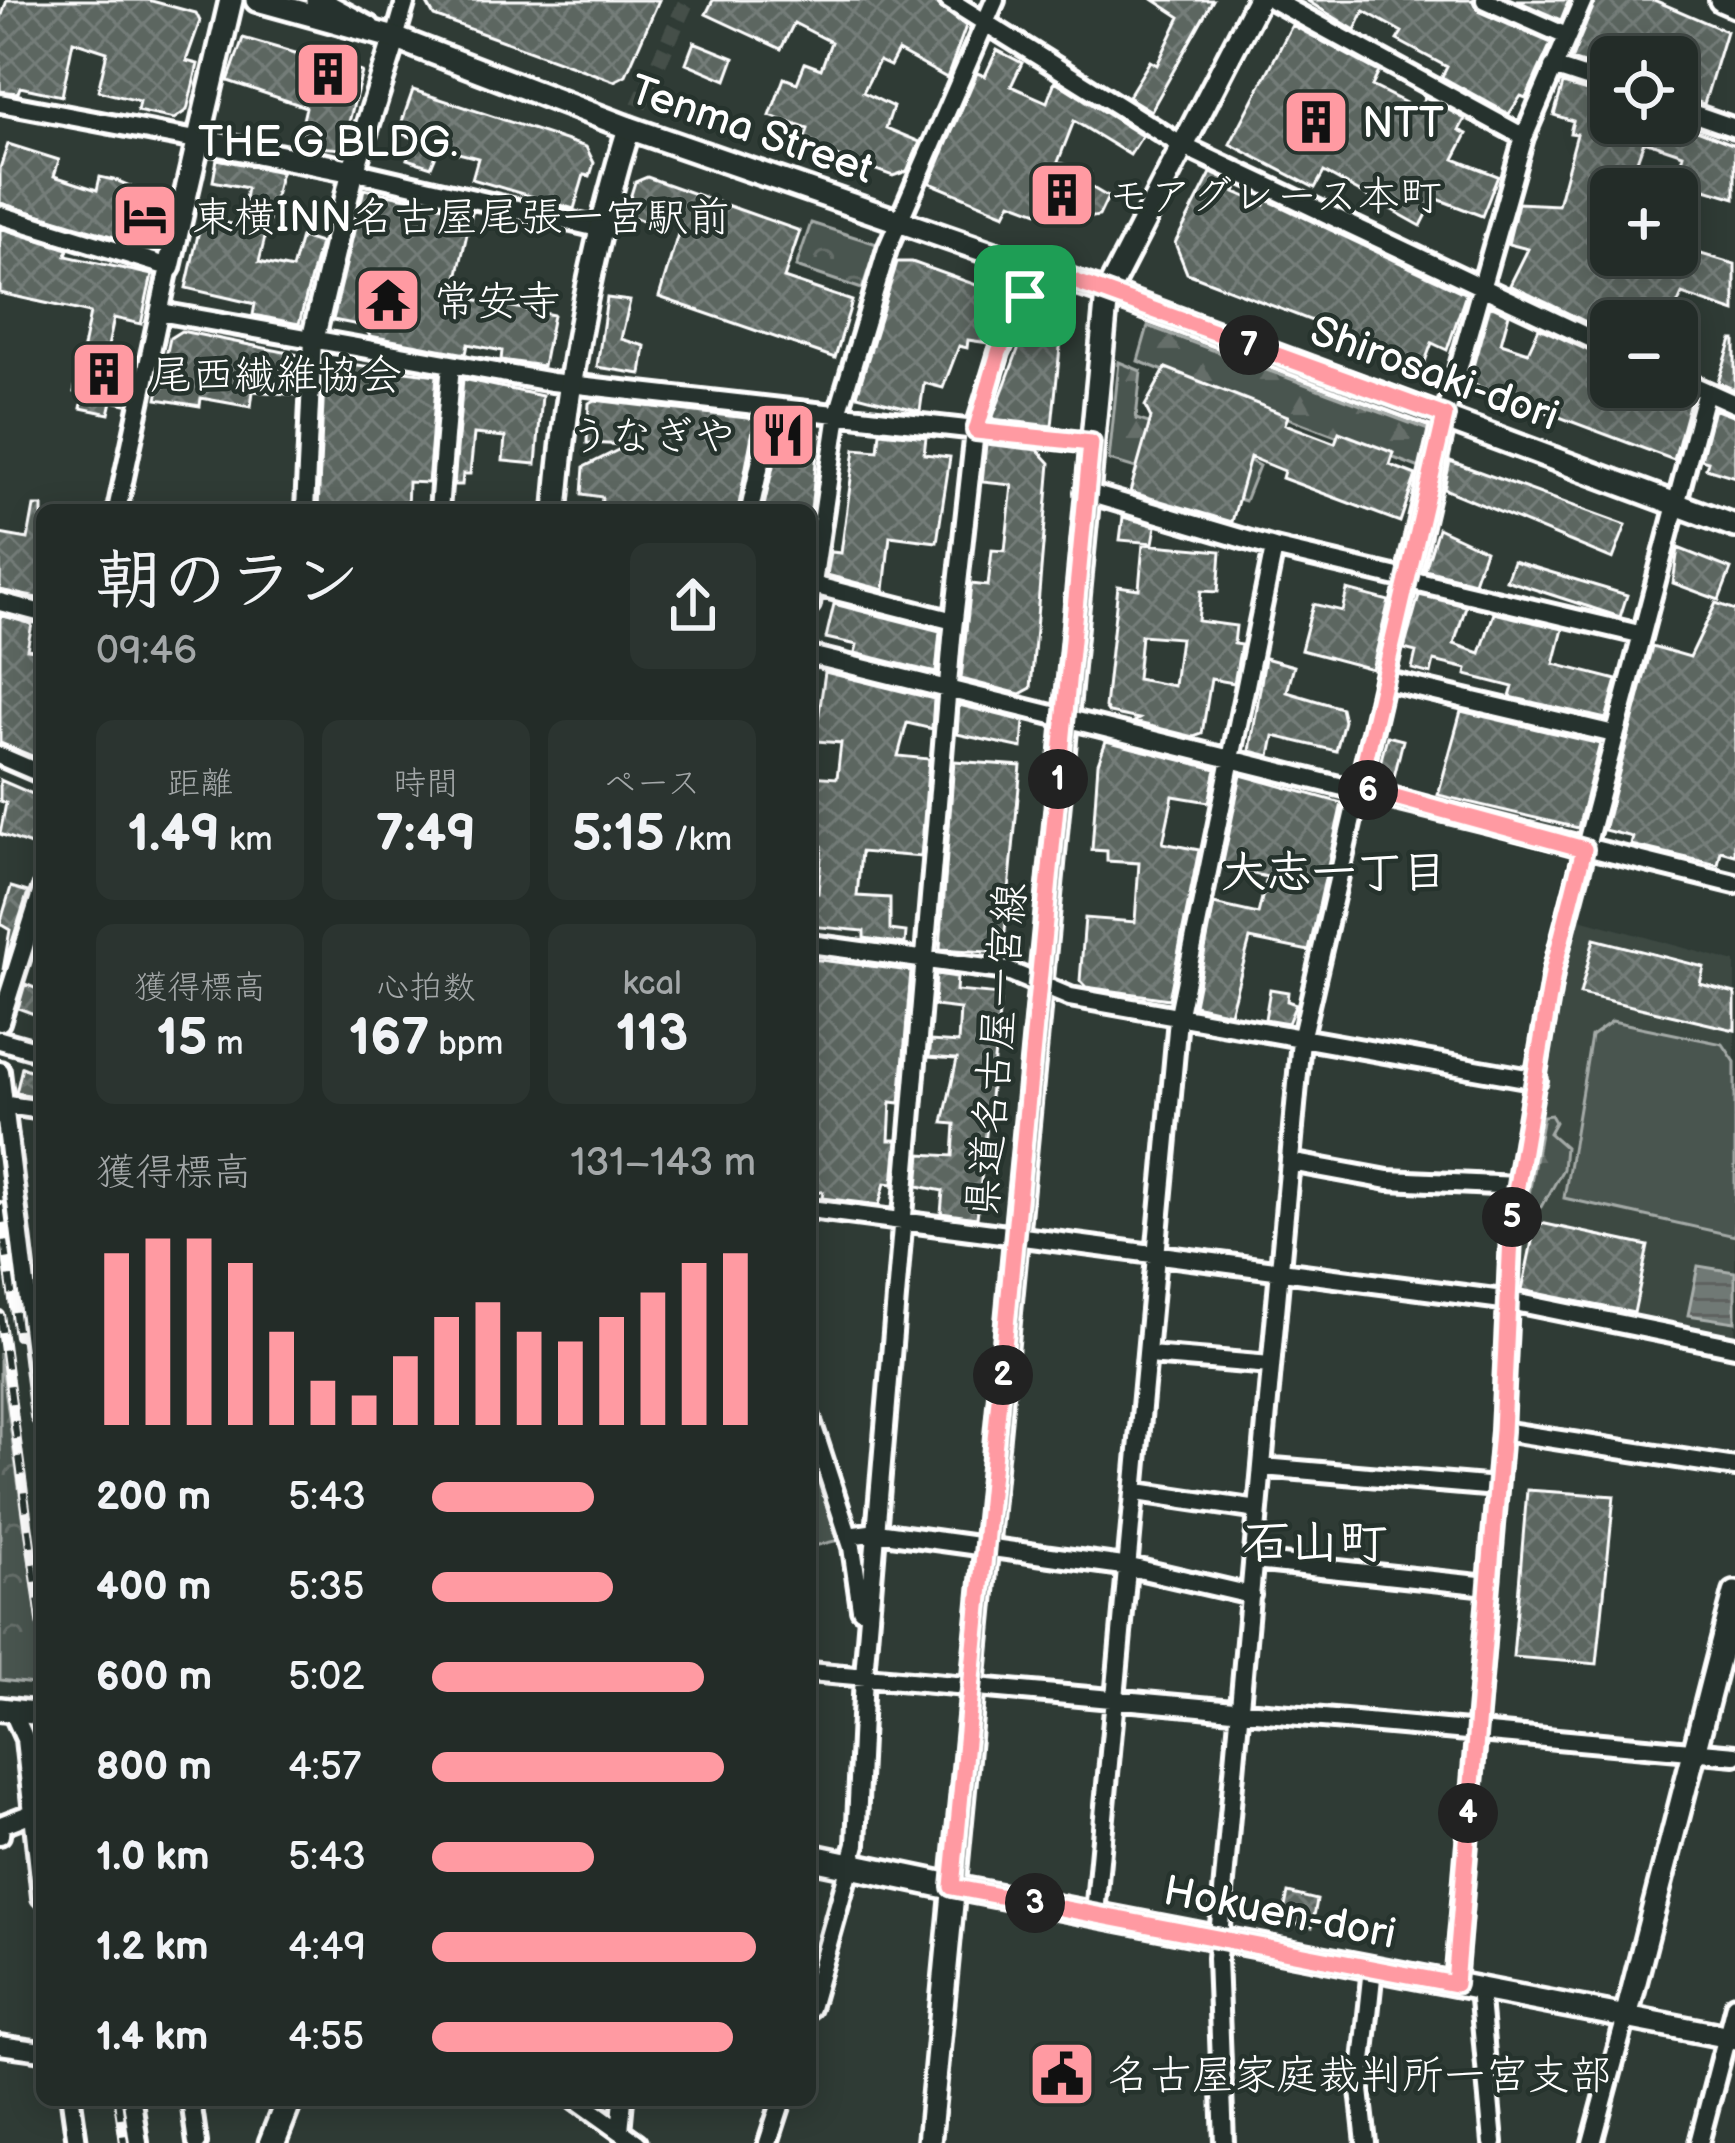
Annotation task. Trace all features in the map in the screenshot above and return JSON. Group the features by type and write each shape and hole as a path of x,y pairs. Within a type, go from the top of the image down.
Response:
{"main road":[{"path":"816,1858 952,1887"},
{"path":"272,2143 287,2106"}],"street":[{"path":"118,504 196,140 232,0"},
{"name":"Tenma Street","path":"257,0 351,30 384,35"},
{"name":"Tenma Street","path":"317,0 384,35 628,128 1107,292"},
{"path":"304,504 313,339 384,35 406,0"},
{"path":"949,0 1181,146 1590,338"},
{"path":"816,561 838,414 898,219 995,0"},
{"name":"県道名古屋一宮線","path":"929,2143 1107,292 1258,0"},
{"path":"1273,0 1523,137"},
{"path":"1485,0 1564,35"},
{"path":"1224,2143 1217,1958 1301,1040 1445,416 1523,137 1583,0"},
{"path":"1721,0 1735,6"},
{"path":"1553,67 1590,79"},
{"path":"0,103 353,172 598,229"},
{"path":"1698,115 1735,128"},
{"path":"557,504 567,384 598,229 628,128"},
{"path":"0,215 169,266"},
{"path":"816,1988 852,1866 863,1676 954,621 976,431 999,352 1038,268"},
{"name":"Shirosaki-dori","path":"1107,292 1735,526"},
{"path":"160,312 567,384 1091,443"},
{"path":"439,504 451,364"},
{"path":"1698,387 1735,404"},
{"path":"1455,1984 1502,1431 1517,1186 1554,968 1706,391"},
{"path":"751,504 772,409"},
{"path":"1085,492 1274,548 1640,634"},
{"path":"1095,1914 1178,1018 1274,548"},
{"path":"816,596 954,621"},
{"path":"0,602 36,611"},
{"path":"816,657 1359,787 1584,849 1735,884"},
{"path":"1384,680 1614,734"},
{"path":"0,756 36,771"},
{"path":"0,1022 36,909"},
{"path":"816,945 1008,970 1070,997 1537,1080"},
{"path":"0,1040 36,1050"},
{"path":"0,1071 36,1369"},
{"path":"2,1104 36,1109"},
{"path":"1290,1162 1388,1180 1517,1186"},
{"path":"816,1209 1016,1240 1510,1301 1735,1347"},
{"path":"1149,1355 1271,1365"},
{"path":"1502,1431 1735,1467"},
{"path":"816,1437 860,1579 863,1676"},
{"path":"1263,1467 1497,1487"},
{"path":"1136,1492 1258,1510"},
{"path":"848,1536 877,1532 1130,1567 1251,1595"},
{"path":"1254,1561 1488,1586"},
{"path":"1592,2143 1735,1593"},
{"path":"816,1672 1118,1704 1735,1755"},
{"path":"6,1710 36,1713"},
{"path":"6,1710 25,1739 36,1847"},
{"path":"0,1835 2,1825 32,1813"},
{"name":"Hokuen-dori","path":"952,1887 1731,2038"},
{"path":"1366,2143 1360,2090 1373,1968"},
{"path":"1479,1988 1493,2143"},
{"path":"1699,2143 1731,2038 1735,2006"},
{"path":"0,2045 36,2050"},
{"path":"72,2106 77,2143"},
{"path":"133,2106 138,2143"},
{"path":"192,2106 197,2143"},
{"path":"585,2106 637,2143"},
{"path":"620,2132 622,2106"},
{"path":"768,2143 780,2106"}],"shaded area":[{"path":"1573,917 1735,962 1735,1339 1521,1296 1517,1290 1519,1216"},
{"path":"1698,1266 1735,1272 1735,1322 1688,1315"}],"green space":[{"path":"811,223 877,244 862,289 796,267"},
{"path":"1148,326 1431,431 1420,468 1138,361"},
{"path":"1119,362 1141,371 1136,419 1229,449 1259,466 1245,501 1109,460"},
{"path":"1612,1021 1723,1044 1735,1062 1735,1236 1564,1198 1591,1036"},
{"path":"1551,1115 1555,1122 1549,1133 1565,1147 1563,1169 1542,1207 1526,1211 1543,1116"},
{"path":"0,1353 36,1608 36,1684 0,1680"},
{"path":"816,1466 839,1540 816,1546"}],"building":[{"path":"7,0 148,0 196,13 200,21 186,61 198,64 187,110 174,119 137,111 139,101 98,91 107,52 73,41 62,96 20,87 18,93 0,91 0,21"},
{"path":"425,0 659,0 626,75 614,81 434,16"},
{"path":"713,0 931,0 966,26 947,78 898,51 890,66 879,61 863,92 893,107 886,128 920,142 907,171 893,176 803,144 808,129 770,116 784,78 797,83 805,63 821,69 831,42 794,23 781,49 706,14"},
{"path":"1154,0 1213,0 1151,111 1128,97 1150,61 1157,65 1180,17"},
{"path":"1306,0 1472,0 1480,12 1551,43 1526,98 1521,96 1509,114 1442,77 1447,67 1397,40 1402,32 1364,11 1355,30"},
{"path":"1516,0 1569,0 1561,20"},
{"path":"1596,0 1654,0 1726,31 1704,104 1698,102 1698,36 1590,36 1590,66 1571,60"},
{"name":"NTT","path":"1292,25 1379,72 1372,86 1418,109 1425,97 1465,119 1459,130 1467,134 1454,159 1498,176 1482,216 1435,198 1421,226 1324,172 1315,188 1230,144"},
{"path":"243,38 362,72 342,149 304,146 308,134 300,133 306,107 228,81"},
{"path":"694,42 734,58 726,80 686,63"},
{"path":"997,50 1022,63 1011,86 1047,102 1055,81 1142,136 1130,155 1074,121 1058,162 1090,173 1086,184 1108,197 1099,216 1065,222 1011,202 1005,214 930,183 977,73 985,76"},
{"path":"1563,84 1590,92 1590,144 1643,144 1634,168 1590,168 1590,276 1698,276 1698,253 1735,264 1735,312 1682,294 1679,300 1590,300 1590,324 1510,285 1528,249 1508,244 1518,203 1558,205 1577,134 1570,133 1573,121 1554,115"},
{"path":"413,90 586,147 594,163 590,176 584,175 574,209 472,179 478,158 439,148 431,167 407,159 415,138 398,133"},
{"path":"1698,130 1735,145 1735,198 1698,187 1698,168 1679,168 1683,154 1653,144 1698,144"},
{"path":"8,144 59,160 54,176 97,190 100,177 118,181 169,203 158,250 0,203 0,168"},
{"path":"217,159 281,172 259,262 292,269 301,237 320,243 299,324 253,315 255,304 186,288 202,217 240,226 247,188 213,181"},
{"path":"1211,173 1238,186 1235,192 1265,205 1267,200 1466,294 1447,350 1432,343 1424,364 1187,273 1175,243"},
{"path":"647,177 800,231 784,278 852,301 835,358 659,297 681,224 652,214 649,223 625,214 635,182"},
{"path":"364,189 472,212 453,295 553,315 543,366 501,360 502,351 468,344 466,354 370,336 364,326 333,320"},
{"path":"0,228 68,249 66,256 152,275 141,324 114,318 107,351 134,356 125,404 112,401 109,414 81,408 84,394 74,392 90,313 0,293"},
{"path":"897,262 912,262 1010,297 989,343 968,340 967,348 959,346 943,388 924,383 920,411 857,395"},
{"path":"607,298 630,301 621,339 645,346 641,374 597,367"},
{"path":"1490,305 1509,314 1501,343 1528,352 1539,328 1590,351 1590,408 1688,408 1674,460 1474,385 1470,377"},
{"path":"1034,307 1045,312 1061,338 1052,426 992,419"},
{"path":"181,331 299,355 298,395 253,391 251,407 201,398 200,406 157,399 170,338"},
{"path":"1735,340 1735,390 1718,382"},
{"path":"325,361 437,375 428,483 408,482 407,504 318,504"},
{"path":"1166,368 1288,416 1285,424 1335,443 1339,432 1394,453 1390,465 1416,475 1400,522 1282,478 1284,471 1250,457 1232,522 1130,492 1151,418 1145,406"},
{"path":"463,379 542,396 536,464 503,461 505,437 474,434 470,474 463,474 462,485 454,485"},
{"path":"589,403 755,419 739,504 601,504 602,497 582,494 584,467 628,445 587,443"},
{"path":"1714,409 1735,417 1735,477 1706,468 1708,461 1701,459"},
{"path":"783,423 813,426 819,434 812,504 764,504"},
{"path":"880,432 926,437 924,454 950,457 937,542 890,536 884,590 827,575 831,552 841,553 855,449 878,451"},
{"path":"986,444 1038,450 1050,463 1031,688 1020,694 961,679 971,584 988,586 992,550 1005,551 1012,485 982,482"},
{"path":"1450,461 1626,525 1613,559 1444,489"},
{"path":"36,506 36,598 0,590 0,534 28,539"},
{"path":"1123,517 1156,526 1153,543 1120,540"},
{"path":"1438,528 1485,550 1474,582 1425,570"},
{"path":"1143,544 1221,551 1218,592 1201,591 1198,621 1236,626 1234,644 1241,645 1234,683 1211,679 1202,734 1194,737 1134,722 1139,719 1109,713 1105,707 1118,586 1139,589","holes":["1141,635 1180,638 1174,686 1137,679"]},
{"path":"1678,548 1731,569 1719,600 1673,583"},
{"path":"1513,561 1627,595 1620,617 1506,580"},
{"path":"1347,590 1389,601 1372,669 1301,650 1313,604 1342,611"},
{"path":"1419,595 1466,606 1454,644 1480,653 1494,613 1563,629 1554,664 1617,680 1606,719 1510,697 1513,687 1466,675 1467,669 1434,661 1431,674 1412,669 1416,652 1404,649"},
{"path":"1716,603 1735,610 1735,855 1721,851 1718,865 1631,845 1633,837 1604,830 1652,646 1690,657"},
{"path":"834,604 940,631 936,673 855,653 857,645 826,638"},
{"path":"0,615 32,624 27,649 36,650 36,758 0,743"},
{"path":"1265,658 1294,666 1287,692 1341,708 1344,721 1336,751 1274,736 1270,756 1250,751"},
{"path":"825,672 934,699 932,729 907,723 898,756 929,759 921,857 861,852 857,896 890,898 890,930 906,932 905,944 864,938 864,931 816,927 822,846 816,846 816,776 837,778 841,743 816,741"},
{"path":"959,705 1024,721 1022,748 957,734"},
{"path":"1461,711 1600,744 1578,828 1438,795"},
{"path":"1387,736 1403,740 1393,781 1377,776"},
{"path":"1106,741 1216,769 1209,802 1173,796 1163,843 1199,850 1169,999 1086,987 1080,981 1085,918 1135,922 1139,863 1107,861 1107,851 1092,850 1098,763"},
{"path":"954,761 1021,766 1003,953 940,949"},
{"path":"1241,775 1342,803 1309,951 1250,939 1230,1013 1194,1005 1214,904 1258,914 1267,877 1222,867"},
{"path":"0,780 36,795 36,847 0,834 6,803 0,801"},
{"path":"11,887 28,892 3,970 10,930 0,924"},
{"path":"1594,939 1704,967 1700,984 1735,993 1735,1030 1580,994"},
{"path":"816,960 911,971 900,1103 891,1102 889,1140 897,1140 893,1184 885,1183 879,1205 822,1198 823,1192 816,1191"},
{"path":"936,974 957,977 956,991 1001,995 977,1218 941,1213 943,1191 918,1186 921,1154 953,1156 955,1124 943,1123 957,1059 929,1057 931,1041 958,1043 960,1009 934,1006"},
{"path":"25,984 36,989 36,1015 18,1008"},
{"path":"1270,989 1288,992 1287,1001 1296,1004 1288,1023 1265,1019"},
{"path":"22,1067 36,1073 36,1096 16,1093"},
{"path":"1536,1222 1648,1246 1634,1313 1522,1290"},
{"path":"1527,1490 1614,1496 1597,1664 1513,1657"},
{"path":"1288,1893 1317,1900 1312,1927 1282,1921"}],"tunnel":[{"path":"629,128 687,0"}],"railway":[{"path":"0,1205 18,1336"},
{"path":"0,1314 36,1583"},
{"path":"119,2106 124,2143"}],"place":[{"name":"THE G BLDG.","path":"328,74"},
{"name":"NTT","path":"1316,122"},
{"name":"モアグレース本町","path":"1062,195"},
{"name":"東横INN名古屋尾張一宮駅前","path":"145,216"},
{"name":"常安寺","path":"388,300"},
{"name":"尾西繊維協会","path":"104,374"},
{"name":"うなぎや","path":"783,435"},
{"name":"名古屋家庭裁判所一宮支部","path":"1062,2074"}],"district":[{"name":"大志一丁目","path":"1334,871"},
{"name":"石山町","path":"1315,1541"}],"route":[{"path":"1038,268 1445,416 1359,787 1584,849 1554,968 1512,1215 1502,1431 1455,1984 952,1887 1091,443 976,431 999,352 1025,296 1038,268"}]}
